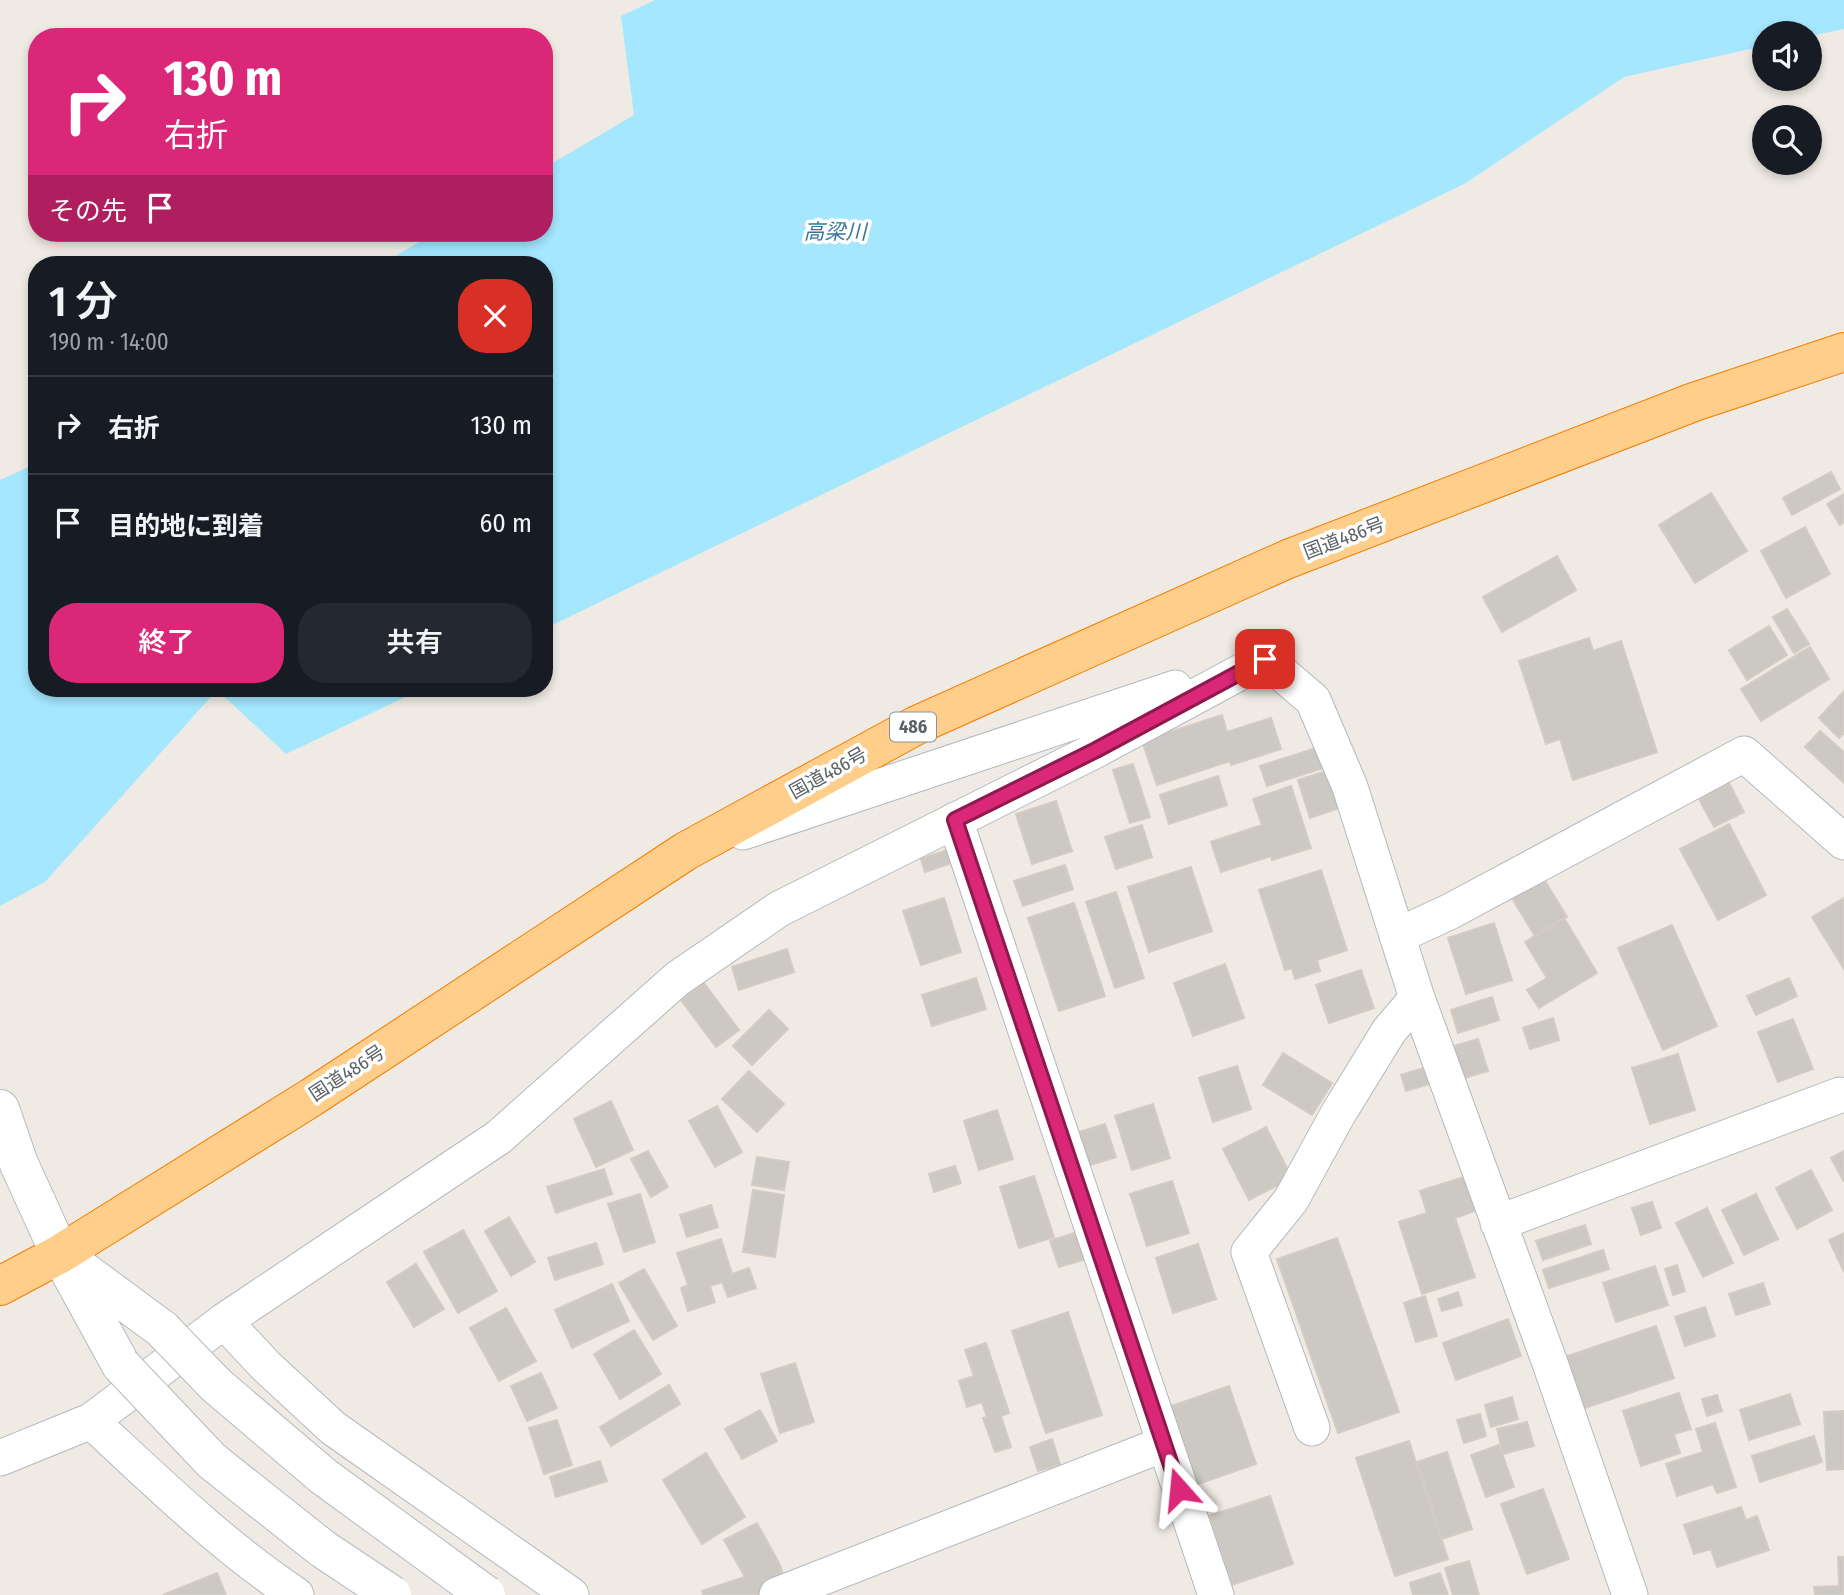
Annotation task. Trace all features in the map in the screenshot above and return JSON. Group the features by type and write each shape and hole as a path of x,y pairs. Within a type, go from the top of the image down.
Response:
{"highway":[{"name":"国道486号","path":"0,1286 60,1254 312,1097 686,851 917,725 1288,559 1694,402 1844,352"}],"street":[{"path":"686,851 1265,659"},
{"path":"0,1458 91,1421 224,1321 499,1137 677,979 779,909 1096,750 1265,659"},
{"path":"1265,659 1313,700 1350,787 1417,998 1551,1366 1630,1595"},
{"path":"1397,936 1449,912 1744,754 1844,842"},
{"path":"955,820 1216,1595"},
{"path":"1312,1428 1249,1252 1291,1200 1389,1031 1417,998"},
{"path":"1499,1223 1840,1095"},
{"path":"0,1109 19,1164 60,1254 121,1365 212,1461 323,1549 392,1595"},
{"path":"60,1254 163,1329 216,1385 323,1476 486,1595"},
{"path":"224,1321 265,1365 333,1428 571,1595"},
{"path":"91,1421 194,1516 267,1576 296,1595"},
{"path":"777,1595 1164,1444"}],"water":[{"name":"高梁川","path":"655,0 1844,0 1844,29 1822,34 1822,21 1752,21 1752,49 1624,77 1466,183 553,625 553,256 395,256 419,242 553,242 553,163 634,115 621,16"},
{"path":"28,467 28,697 211,697 45,882 0,906 0,480"},
{"path":"225,697 405,697 286,754"}],"building":[{"path":"1831,472 1840,489 1792,515 1783,498"},
{"path":"1711,493 1747,551 1695,583 1659,525"},
{"path":"1844,494 1844,522 1840,525 1827,504"},
{"path":"1805,527 1830,574 1786,598 1761,551"},
{"path":"1557,556 1576,590 1502,632 1483,597"},
{"path":"1787,609 1809,644 1794,653 1773,617"},
{"path":"1769,626 1787,655 1747,680 1729,650"},
{"path":"1589,638 1593,651 1621,641 1657,752 1573,780 1560,739 1546,744 1519,661"},
{"path":"1810,647 1829,679 1761,721 1741,689"},
{"path":"1844,691 1844,733 1839,738 1819,718"},
{"path":"1222,715 1227,732 1271,718 1281,749 1231,765 1230,761 1157,785 1142,741"},
{"path":"1820,731 1844,752 1844,783 1805,747"},
{"path":"1316,748 1323,768 1267,786 1260,766"},
{"path":"1133,764 1150,817 1130,823 1113,770"},
{"path":"1330,770 1342,807 1310,818 1298,780"},
{"path":"1218,776 1227,805 1169,824 1160,795"},
{"path":"1729,783 1744,812 1714,827 1699,799"},
{"path":"1291,786 1311,848 1272,860 1271,856 1221,872 1211,842 1262,825 1253,799"},
{"path":"1056,801 1072,851 1032,864 1016,814"},
{"path":"1729,824 1766,895 1718,920 1680,849"},
{"path":"1142,825 1152,857 1116,869 1105,837"},
{"path":"953,848 958,861 925,872 921,859"},
{"path":"1065,865 1073,889 1023,906 1014,881"},
{"path":"1191,867 1212,931 1149,952 1128,887"},
{"path":"1321,870 1347,950 1317,960 1320,971 1295,979 1292,968 1285,970 1259,890"},
{"path":"1542,876 1567,917 1535,936 1510,895"},
{"path":"1116,892 1144,978 1115,988 1086,902"},
{"path":"944,898 961,952 921,965 903,911"},
{"path":"1844,898 1844,969 1812,917"},
{"path":"1074,903 1105,996 1059,1011 1028,918"},
{"path":"1564,918 1597,973 1539,1008 1527,990 1547,978 1525,942"},
{"path":"1494,923 1512,980 1466,994 1448,938"},
{"path":"1672,925 1717,1026 1663,1050 1618,948"},
{"path":"787,949 794,972 739,990 732,967"},
{"path":"1225,964 1244,1018 1193,1036 1174,983"},
{"path":"1361,970 1374,1008 1329,1023 1316,985"},
{"path":"976,978 986,1009 932,1026 922,995"},
{"path":"1789,978 1797,996 1756,1015 1747,996"},
{"path":"704,983 739,1030 716,1047 681,1000"},
{"path":"1492,997 1499,1020 1458,1033 1451,1010"},
{"path":"769,1010 788,1029 752,1065 733,1046"},
{"path":"1553,1018 1559,1040 1530,1049 1523,1028"},
{"path":"1793,1019 1813,1069 1778,1082 1758,1032"},
{"path":"1478,1039 1488,1071 1458,1080 1448,1048"},
{"path":"1283,1053 1332,1083 1312,1115 1263,1085"},
{"path":"1678,1054 1695,1110 1650,1124 1632,1068"},
{"path":"1237,1066 1251,1109 1213,1122 1199,1078"},
{"path":"1427,1067 1432,1083 1406,1091 1401,1075"},
{"path":"749,1071 784,1104 757,1132 722,1099"},
{"path":"611,1101 633,1150 596,1167 574,1119"},
{"path":"1153,1104 1170,1158 1132,1170 1115,1116"},
{"path":"717,1106 742,1152 715,1167 689,1121"},
{"path":"997,1110 1013,1159 979,1170 964,1121"},
{"path":"1105,1124 1116,1157 1084,1167 1073,1134"},
{"path":"1266,1127 1292,1178 1249,1200 1223,1149"},
{"path":"648,1151 668,1187 651,1197 631,1159"},
{"path":"1844,1151 1844,1182 1831,1158"},
{"path":"757,1157 789,1162 784,1190 752,1185"},
{"path":"955,1166 961,1183 934,1192 929,1174"},
{"path":"604,1169 612,1194 556,1213 547,1187"},
{"path":"1811,1170 1832,1210 1797,1229 1776,1188"},
{"path":"1034,1176 1054,1237 1019,1248 1000,1187"},
{"path":"1464,1177 1475,1211 1455,1218 1475,1277 1422,1294 1399,1222 1427,1213 1420,1191"},
{"path":"1172,1181 1189,1233 1147,1246 1130,1194"},
{"path":"753,1190 784,1195 775,1257 743,1252"},
{"path":"640,1194 655,1242 624,1252 608,1204"},
{"path":"1756,1194 1778,1239 1744,1255 1722,1210"},
{"path":"1652,1202 1661,1228 1641,1235 1632,1208"},
{"path":"711,1205 718,1227 687,1237 680,1215"},
{"path":"1707,1208 1733,1263 1703,1277 1676,1223"},
{"path":"509,1217 535,1262 511,1276 485,1231"},
{"path":"1585,1225 1591,1244 1543,1260 1536,1241"},
{"path":"463,1230 497,1291 458,1313 424,1252"},
{"path":"1077,1232 1086,1259 1059,1267 1050,1241"},
{"path":"1844,1233 1844,1272 1829,1240"},
{"path":"1337,1238 1399,1412 1338,1433 1277,1259"},
{"path":"721,1239 732,1274 749,1268 756,1288 728,1297 722,1282 710,1286 715,1302 688,1311 681,1288 688,1285 677,1253"},
{"path":"596,1243 603,1264 555,1280 548,1258"},
{"path":"1198,1244 1216,1299 1173,1313 1156,1258"},
{"path":"1603,1250 1609,1269 1549,1288 1543,1270"},
{"path":"416,1264 444,1309 414,1327 387,1282"},
{"path":"1677,1265 1685,1291 1673,1295 1665,1269"},
{"path":"1655,1266 1668,1305 1616,1322 1603,1283"},
{"path":"644,1269 677,1326 653,1340 619,1283"},
{"path":"1763,1283 1770,1304 1736,1315 1729,1294"},
{"path":"612,1284 629,1321 572,1348 555,1310"},
{"path":"1458,1292 1462,1305 1442,1311 1438,1299"},
{"path":"1425,1296 1437,1336 1416,1342 1404,1303"},
{"path":"1705,1307 1715,1336 1685,1346 1675,1317"},
{"path":"506,1308 536,1361 499,1381 470,1328"},
{"path":"1068,1312 1102,1415 1046,1433 1012,1331"},
{"path":"1508,1319 1521,1356 1456,1380 1443,1343"},
{"path":"1656,1326 1674,1378 1576,1411 1559,1359"},
{"path":"634,1330 661,1374 620,1399 594,1354"},
{"path":"986,1343 1009,1413 1001,1416 1011,1447 995,1452 983,1418 987,1417 982,1402 967,1407 959,1381 974,1376 965,1350"},
{"path":"795,1363 814,1422 780,1433 761,1374"},
{"path":"541,1373 557,1408 527,1421 511,1386"},
{"path":"669,1385 680,1404 611,1446 600,1427"},
{"path":"1229,1386 1256,1464 1198,1484 1171,1406"},
{"path":"1679,1393 1691,1429 1674,1434 1680,1453 1641,1466 1623,1411"},
{"path":"1790,1394 1800,1424 1749,1440 1740,1410"},
{"path":"1717,1395 1722,1411 1707,1416 1702,1399"},
{"path":"1512,1397 1518,1419 1491,1427 1485,1405"},
{"path":"760,1410 777,1441 742,1459 725,1429"},
{"path":"1844,1411 1844,1469 1827,1470 1824,1412"},
{"path":"1480,1414 1486,1436 1464,1443 1457,1420"},
{"path":"557,1420 572,1465 544,1474 529,1428"},
{"path":"1527,1422 1534,1446 1503,1454 1497,1429"},
{"path":"1715,1423 1736,1487 1717,1493 1713,1484 1677,1496 1666,1464 1703,1452 1696,1429"},
{"path":"1814,1436 1822,1462 1760,1482 1752,1456"},
{"path":"1052,1439 1060,1464 1038,1471 1030,1447"},
{"path":"1409,1441 1448,1559 1395,1576 1356,1458"},
{"path":"1499,1445 1514,1487 1486,1497 1471,1455"},
{"path":"1447,1452 1472,1529 1442,1539 1417,1462"},
{"path":"706,1453 745,1517 702,1544 663,1480"},
{"path":"600,1461 607,1481 556,1497 550,1477"},
{"path":"1543,1489 1569,1559 1527,1574 1501,1504"},
{"path":"1270,1496 1293,1564 1232,1585 1209,1516"},
{"path":"1741,1507 1746,1520 1757,1516 1769,1550 1717,1567 1711,1549 1694,1554 1684,1525"},
{"path":"757,1523 780,1565 788,1590 771,1595 703,1595 702,1591 745,1577 724,1540"},
{"path":"1838,1557 1844,1557 1844,1595 1815,1595 1814,1587 1839,1586"},
{"path":"1469,1561 1479,1595 1453,1595 1445,1568"},
{"path":"217,1573 226,1595 163,1595"},
{"path":"1440,1573 1448,1595 1413,1595 1410,1583"}],"route":[{"path":"1179,1489 955,820 1096,750 1265,659"}]}
